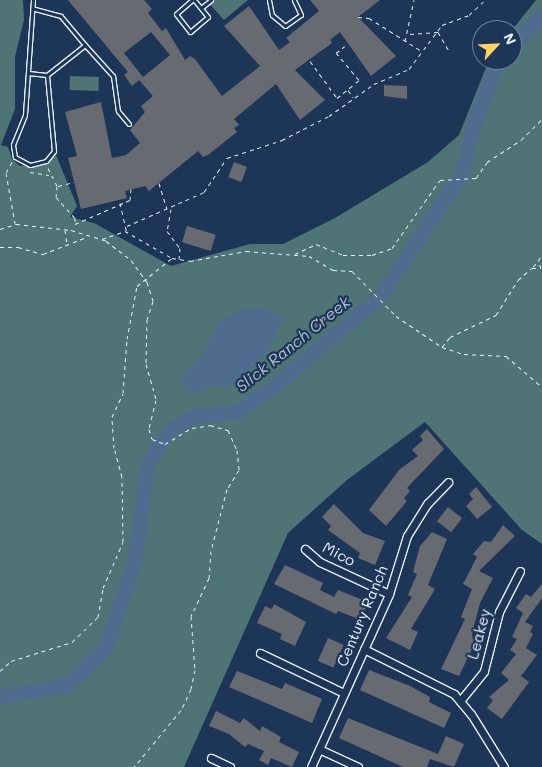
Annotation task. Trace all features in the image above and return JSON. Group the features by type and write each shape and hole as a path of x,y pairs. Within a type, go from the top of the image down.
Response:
{"street":[{"name":"Century Ranch","path":"310,767 389,594 407,536 428,502 448,482"},
{"name":"Mico","path":"305,549 320,562 389,594"},
{"name":"Leakey","path":"460,701 484,671 498,612 520,571"},
{"path":"364,649 438,683 460,701 504,767"},
{"path":"260,653 344,693"},
{"path":"318,749 358,767"},
{"path":"211,758 230,767"}],"lane":[{"path":"33,0 34,9 25,115 13,145 16,157 30,166 46,161 54,151 47,75"},
{"path":"193,0 201,8 208,17 190,32 176,14 193,0"},
{"path":"201,8 211,0"},
{"path":"269,0 272,15 285,26 302,15 294,0"},
{"path":"34,9 61,16 113,76 118,111 129,124"},
{"path":"28,73 47,75 85,45"}],"path":[{"path":"405,42 410,34 414,0"},
{"path":"101,239 125,231 128,226 169,209 211,186 227,158 282,140 303,126 329,116 374,84 409,69 421,50 446,22 469,14 485,0"},
{"path":"358,17 369,18 405,42 421,50"},
{"path":"410,34 438,32"},
{"path":"438,32 450,53"},
{"path":"310,61 338,98 359,80 336,53 345,46"},
{"path":"347,90 354,97"},
{"path":"295,255 316,244 343,255 372,255 388,250 400,240 440,180 447,178 460,180 476,178 487,162 521,140 542,120"},
{"path":"16,157 6,173 16,224"},
{"path":"47,162 50,175 57,186 56,197 75,218 73,231"},
{"path":"28,167 33,174 50,175"},
{"path":"57,186 74,182"},
{"path":"159,183 169,209 167,232 177,244 179,260"},
{"path":"75,224 132,198 131,189"},
{"path":"120,204 128,226"},
{"path":"0,229 16,224 73,231 101,239 131,260 144,278 153,301 147,319 146,364 156,400 149,429 152,440 165,444 196,427 223,428 232,435 240,462 227,489 211,551 209,578 193,608 195,670 191,689 181,710 134,767"},
{"path":"64,229 67,244"},
{"path":"125,231 172,258 179,260 205,260 246,250 309,256 333,270 352,271 396,316 442,347 464,354 506,356 542,387"},
{"path":"0,247 18,247 43,254 89,237"},
{"path":"177,244 181,242"},
{"path":"442,347 450,337 496,315 512,288 532,268 542,254"},
{"path":"0,672 11,660 72,642 98,617 103,588 123,542 122,477 114,448 112,417 123,393 127,339 137,286 144,278 172,258"},
{"path":"532,268 542,268 538,261"}],"green space":[{"path":"0,0 23,0 24,20 15,57 15,109 1,145 8,147 12,159 20,166 47,162 56,155 77,206 70,217 94,223 171,266 250,244 283,244 335,218 428,162 459,135 485,70 522,70 522,20 520,20 536,0 542,0 542,544 522,530 425,422 347,480 288,533 184,767 0,767"},
{"path":"206,0 248,0 224,20"},
{"path":"70,76 99,77 98,91 70,90"}],"water":[{"path":"262,308 284,317 264,356 234,385 207,387 198,394 188,390 181,378 202,354 221,320 242,309"}],"building":[{"path":"68,0 144,0 152,9 148,13 162,31 166,28 185,60 190,56 195,59 222,96 260,66 224,26 249,6 279,50 290,42 286,38 319,11 310,0 380,0 358,17 396,56 371,76 340,32 330,40 332,43 295,70 325,100 300,120 276,84 234,119 239,125 234,128 237,132 208,155 203,157 198,151 149,191 145,186 125,191 127,198 81,209 68,158 77,156 65,112 101,102 112,158 126,155 140,143 130,130 145,112 141,106 153,96 139,80 132,86 124,75 128,72","holes":["151,32 170,55 143,77 124,53"]},
{"path":"384,85 407,86 407,99 384,96"},
{"path":"234,162 247,167 241,182 228,177"},
{"path":"187,226 216,235 211,251 182,242"},
{"path":"427,429 444,449 407,488 410,491 404,498 407,501 386,526 369,510 399,470 418,456 412,450 423,440 420,436"},
{"path":"476,487 492,507 477,519 466,506 473,499 469,494"},
{"path":"334,504 363,533 385,541 375,565 358,558 360,553 328,530 331,526 322,517"},
{"path":"448,507 462,518 451,532 437,521"},
{"path":"503,525 515,536 479,571 493,578 480,603 472,634 474,645 459,676 441,669 465,619 461,617 472,589 463,584 477,557 473,554 484,541 491,542"},
{"path":"432,532 447,539 428,585 435,589 411,629 418,632 410,650 386,638 412,597 408,595 417,574 413,572 420,546"},
{"path":"285,565 323,583 320,590 334,597 338,590 368,602 361,620 338,611 336,614 274,584"},
{"path":"542,584 542,598 525,622 533,626 530,632 533,634 526,648 537,655 521,676 529,682 502,719 487,708 493,700 489,697 509,680 501,673 516,654 510,650 517,639 512,637 523,613 516,608 526,594 531,597"},
{"path":"274,604 306,622 295,646 280,639 282,634 257,623 265,606 272,609"},
{"path":"328,638 344,645 333,668 318,661"},
{"path":"369,670 410,686 430,697 429,702 451,713 444,728 360,690"},
{"path":"237,671 282,689 285,683 322,699 312,723 229,687"},
{"path":"216,711 240,723 244,718 260,731 262,726 281,737 279,742 299,752 292,767 271,758 268,765 259,760 264,751 248,744 245,747 229,734 209,726"},
{"path":"348,718 438,754 446,736 464,744 454,767 430,759 427,767 403,767 339,738"}],"waterway":[{"name":"Slick Ranch Creek","path":"522,35 542,14"},
{"name":"Slick Ranch Creek","path":"381,294 462,172 473,127 494,70"},
{"name":"Slick Ranch Creek","path":"0,696 67,685 105,649 135,558 147,464 169,430 194,416 236,412 275,385 373,302"}]}
